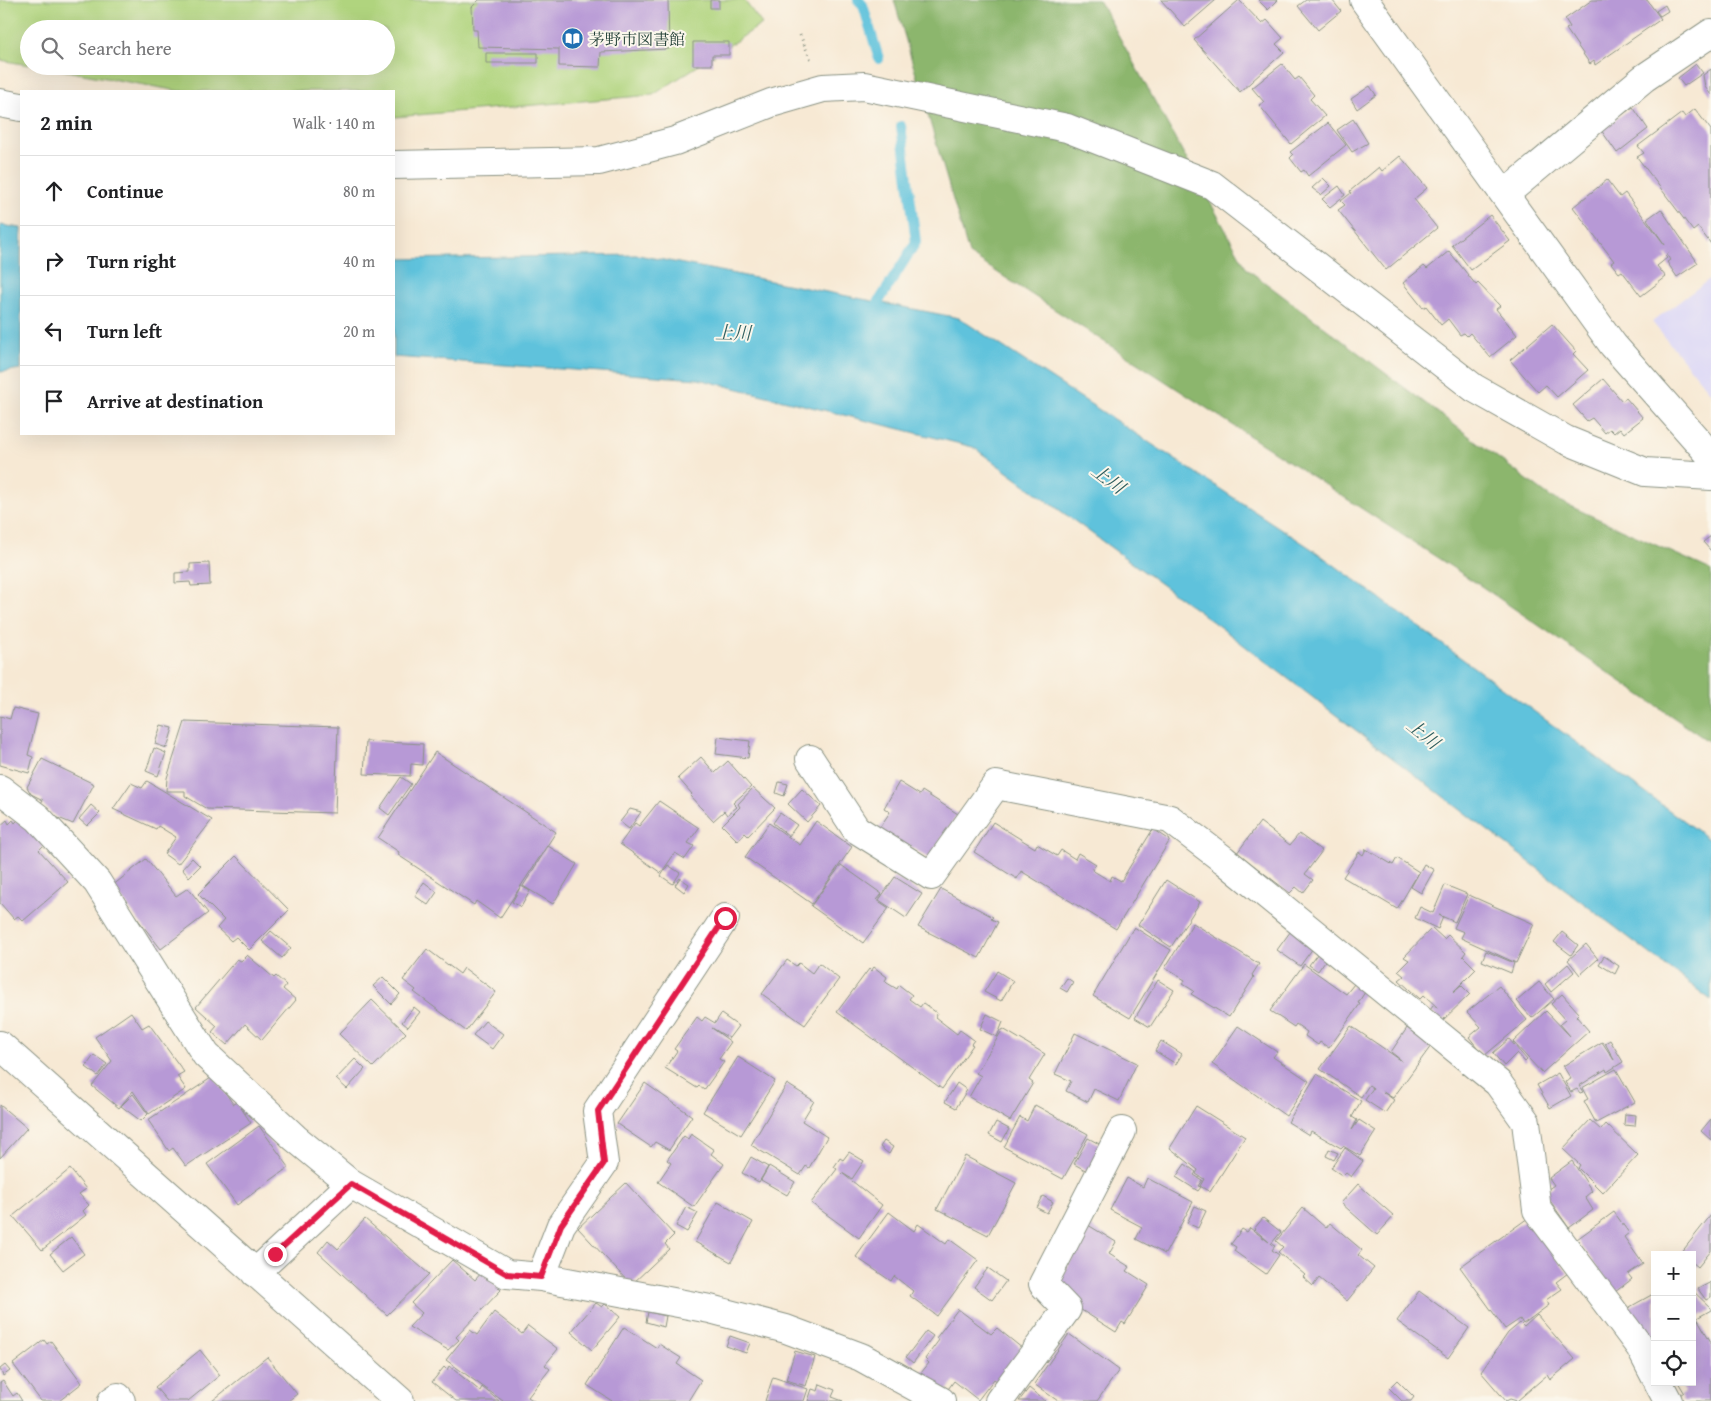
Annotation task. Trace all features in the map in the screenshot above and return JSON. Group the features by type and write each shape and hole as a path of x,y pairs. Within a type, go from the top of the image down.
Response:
{"street":[{"path":"1364,0 1613,345 1711,456"},
{"path":"1504,194 1644,78 1711,33"},
{"path":"395,165 599,161 675,141 771,103 823,88 864,86 1067,128 1212,185 1474,388 1566,440 1645,472 1711,476"},
{"path":"0,103 20,107"},
{"path":"810,759 856,829 930,876 996,785 1170,819 1224,860 1498,1082 1526,1122 1536,1210 1640,1347 1651,1368"},
{"path":"0,789 38,818 97,882 206,1055 295,1138 351,1184 507,1274 541,1277 710,1309 786,1329 861,1357 941,1401"},
{"path":"541,1277 561,1225 604,1163 598,1111 725,918"},
{"path":"0,1045 400,1401"},
{"path":"999,1401 1066,1309 1043,1284 1122,1131"},
{"path":"255,1273 351,1184"},
{"path":"1660,1386 1668,1401"},
{"path":"112,1401 118,1397 121,1401"}],"shaded area":[{"path":"1711,278 1711,393 1652,322"}],"green space":[{"path":"0,0 744,0 762,24 653,95 395,117 395,90 173,90 89,75 395,75 395,20 20,20 20,63 0,60"},
{"path":"894,0 1099,0 1247,269 1550,497 1711,570 1711,743 1481,586 969,254"}],"water":[{"path":"0,225 20,228 20,369 0,372"},
{"name":"上川","path":"638,255 959,318 1315,551 1711,841 1711,1000 1220,627 973,447 698,379 395,357 395,259"}],"building":[{"name":"茅野市図書館","path":"479,0 668,0 669,49 601,52 600,67 559,66 559,49 478,47 477,30 473,30 472,7"},
{"path":"710,0 719,0 719,8 710,8"},
{"path":"1161,0 1216,0 1185,27"},
{"path":"1239,0 1262,24 1267,20 1283,38 1276,44 1284,52 1240,92 1194,40"},
{"path":"1258,0 1278,0 1268,10"},
{"path":"1306,0 1332,0 1341,11 1318,30 1298,6"},
{"path":"1592,0 1647,0 1661,19 1595,65 1594,61 1590,64 1566,29 1570,27 1565,19"},
{"path":"1665,5 1668,11 1660,16 1656,11"},
{"path":"693,42 729,42 729,55 712,55 712,65 693,65"},
{"path":"486,53 538,53 538,63 486,63"},
{"path":"1282,64 1295,80 1299,77 1314,95 1310,99 1325,116 1291,144 1259,105 1264,102 1252,88"},
{"path":"1696,64 1703,73 1684,86 1678,78"},
{"path":"1711,69 1711,95 1705,87 1703,75"},
{"path":"1370,86 1376,95 1357,109 1351,99"},
{"path":"1633,107 1648,129 1617,153 1601,130"},
{"path":"1695,109 1711,130 1711,244 1698,227 1693,231 1637,157 1644,153 1638,146 1682,113 1685,117"},
{"path":"1353,119 1368,143 1352,152 1337,130"},
{"path":"1328,123 1346,145 1308,176 1304,170 1301,172 1290,158 1293,155 1290,152"},
{"path":"1400,156 1427,188 1414,199 1437,228 1386,270 1338,210 1345,205 1341,201 1351,193 1350,191 1379,167 1382,171"},
{"path":"1323,178 1331,186 1321,195 1312,188"},
{"path":"1607,180 1620,197 1625,193 1665,245 1647,219 1661,209 1698,263 1677,277 1667,262 1670,260 1667,255 1670,252 1665,256 1667,258 1657,266 1666,277 1641,296 1622,271 1619,273 1611,263 1614,261 1573,207"},
{"path":"1339,186 1345,195 1330,207 1322,199"},
{"path":"1490,215 1510,241 1471,270 1452,245"},
{"path":"1449,251 1476,285 1478,283 1500,306 1496,309 1517,335 1490,357 1470,333 1467,336 1464,333 1460,335 1448,319 1441,325 1426,306 1423,308 1403,283 1424,266 1427,269"},
{"path":"1552,324 1576,351 1573,354 1588,370 1557,397 1546,385 1538,392 1510,360"},
{"path":"1603,379 1622,401 1626,398 1643,418 1624,433 1620,428 1614,433 1610,429 1605,433 1592,418 1587,421 1573,405"},
{"path":"1711,536 1711,551 1703,542"},
{"path":"209,563 210,585 191,586 190,582 175,583 175,573 190,572 190,564"},
{"path":"13,708 38,714 28,755 33,757 29,773 0,765 0,716 10,719"},
{"path":"185,722 338,727 335,813 207,809 185,796 185,791 166,791 167,778"},
{"path":"161,725 173,728 167,748 155,744"},
{"path":"718,737 750,741 748,758 716,754"},
{"path":"366,741 423,744 422,765 411,764 410,776 364,774"},
{"path":"154,748 166,753 158,776 146,771"},
{"path":"435,752 556,832 500,918 476,901 474,905 398,855 399,852 378,838"},
{"path":"701,757 715,773 728,761 751,787 733,803 737,807 727,815 724,811 713,821 690,796 692,794 678,778"},
{"path":"42,759 94,784 73,824 56,817 41,803 43,800 31,794 27,787"},
{"path":"401,777 411,784 389,815 380,808"},
{"path":"147,781 212,820 178,864 164,854 176,837 158,826 156,829 113,809 131,783 142,788"},
{"path":"779,782 788,784 784,796 776,793"},
{"path":"899,782 920,795 922,791 958,814 929,858 908,845 906,848 878,830 890,812 884,808"},
{"path":"753,788 775,808 748,836 745,833 738,841 722,825 740,807 738,804"},
{"path":"802,789 821,806 807,822 788,804"},
{"path":"659,801 699,828 688,843 694,846 685,859 675,853 661,873 620,844 635,823 639,826"},
{"path":"91,805 100,813 87,826 79,819"},
{"path":"630,809 641,812 629,829 620,822"},
{"path":"780,813 797,825 789,836 773,823"},
{"path":"20,818 44,845 39,850 68,882 23,921 18,916 14,919 0,903 0,826 7,820 9,824 13,820 15,823"},
{"path":"816,821 852,847 812,904 745,857 769,823 800,845"},
{"path":"993,822 1035,848 1037,844 1057,856 1061,850 1075,859 1078,853 1096,864 1092,870 1110,881 1112,876 1121,881 1153,829 1170,840 1116,929 1021,871 1017,879 974,852"},
{"path":"1260,822 1290,845 1299,834 1322,851 1305,874 1313,880 1303,893 1296,887 1290,893 1237,853"},
{"path":"548,846 577,864 553,904 523,886"},
{"path":"1366,849 1393,865 1397,858 1419,872 1397,909 1343,877 1359,852 1363,855"},
{"path":"236,856 289,910 249,950 236,937 231,941 217,928 224,920 198,894"},
{"path":"192,858 200,866 189,877 182,869"},
{"path":"146,859 176,896 188,888 208,913 161,949 112,886"},
{"path":"1424,864 1434,870 1421,893 1411,887"},
{"path":"668,865 680,873 673,884 661,876"},
{"path":"841,865 882,894 877,900 889,908 863,943 811,906"},
{"path":"895,877 922,894 906,918 879,900"},
{"path":"680,878 689,884 684,892 675,885"},
{"path":"1166,880 1200,902 1171,947 1138,925"},
{"path":"424,882 437,892 428,905 415,896"},
{"path":"1445,885 1467,894 1455,922 1439,915 1443,917 1438,929 1415,918 1420,907 1433,913"},
{"path":"521,886 530,891 521,907 512,902"},
{"path":"941,889 993,917 991,919 998,922 979,958 918,927"},
{"path":"1469,895 1534,924 1516,963 1461,938 1464,932 1454,928"},
{"path":"1193,923 1259,964 1252,975 1254,977 1229,1017 1191,994 1194,991 1183,984 1185,980 1165,968"},
{"path":"1134,927 1171,950 1130,1018 1093,996"},
{"path":"1293,928 1316,944 1300,966 1277,950"},
{"path":"1432,928 1444,939 1448,935 1466,952 1463,956 1476,969 1453,992 1461,985 1470,994 1441,1022 1430,1010 1433,1006 1438,1008 1424,995 1420,999 1399,980 1404,976 1398,971 1409,960 1404,957"},
{"path":"271,931 291,948 282,958 262,941"},
{"path":"1562,932 1578,945 1571,955 1554,942"},
{"path":"1586,944 1598,959 1580,975 1568,960"},
{"path":"427,949 460,974 464,968 496,992 466,1031 414,992 416,990 403,980"},
{"path":"1321,949 1329,955 1318,971 1309,965"},
{"path":"1486,951 1514,963 1511,973 1482,961"},
{"path":"247,955 274,978 276,976 286,985 283,989 296,1000 262,1040 245,1024 227,1045 212,1032 217,1026 196,1007 237,959 241,961"},
{"path":"1604,956 1619,966 1615,974 1599,964"},
{"path":"787,960 796,966 799,963 812,973 819,963 839,979 805,1025 762,994"},
{"path":"1304,964 1346,994 1354,984 1365,992 1358,1003 1360,1004 1329,1048 1320,1042 1318,1045 1305,1036 1307,1032 1296,1024 1294,1027 1270,1011"},
{"path":"1568,964 1574,972 1551,992 1545,984"},
{"path":"874,967 887,977 885,981 887,983 897,989 899,985 912,995 909,999 920,1007 923,1003 937,1013 935,1017 957,1034 960,1030 974,1040 971,1044 973,1045 942,1089 837,1012 869,969 871,971"},
{"path":"997,971 1013,981 1001,1001 984,992"},
{"path":"383,977 400,994 391,1004 373,986"},
{"path":"1067,978 1073,982 1067,992 1060,988"},
{"path":"1158,980 1174,990 1150,1027 1135,1018"},
{"path":"1539,982 1554,999 1532,1018 1517,1001"},
{"path":"1499,986 1527,1020 1484,1056 1469,1037 1481,1027 1467,1012"},
{"path":"1562,994 1579,1013 1576,1016 1589,1031 1542,1073 1513,1042 1546,1011 1570,1036 1560,1024 1565,1020 1551,1004"},
{"path":"372,1000 406,1033 373,1067 339,1034"},
{"path":"414,1007 420,1012 408,1027 402,1022"},
{"path":"131,1012 142,1028 149,1024 184,1072 177,1076 186,1089 149,1114 133,1091 119,1108 92,1086 112,1061 95,1037"},
{"path":"721,1014 738,1026 729,1038 712,1028 731,1042 719,1059 724,1062 704,1090 699,1086 697,1088 665,1068 677,1051 674,1049 697,1017 702,1021 705,1017 715,1023"},
{"path":"987,1014 1003,1022 997,1037 980,1029"},
{"path":"485,1021 503,1034 492,1049 473,1035"},
{"path":"1238,1026 1277,1052 1273,1057 1309,1081 1286,1116 1212,1064"},
{"path":"1351,1026 1402,1061 1391,1052 1407,1028 1431,1046 1393,1098 1383,1092 1394,1100 1385,1113 1365,1100 1373,1088 1369,1085 1361,1097 1320,1069"},
{"path":"1003,1029 1045,1054 1029,1080 1033,1083 1010,1121 969,1097 981,1076 976,1073"},
{"path":"1075,1033 1137,1063 1119,1101 1094,1089 1088,1102 1066,1091 1071,1081 1055,1074"},
{"path":"1509,1039 1527,1060 1525,1062 1517,1053 1504,1066 1493,1053"},
{"path":"1610,1040 1623,1062 1607,1072 1606,1069 1579,1086 1583,1092 1580,1093 1577,1089 1571,1092 1565,1082 1571,1079 1563,1066 1602,1042 1614,1060 1605,1043"},
{"path":"1161,1041 1182,1054 1176,1064 1155,1051"},
{"path":"94,1055 107,1064 98,1076 86,1067"},
{"path":"738,1057 775,1081 741,1135 703,1112"},
{"path":"355,1059 365,1069 347,1089 336,1079"},
{"path":"1616,1069 1635,1102 1596,1123 1584,1101 1588,1099 1582,1088"},
{"path":"1558,1073 1571,1096 1550,1108 1537,1085"},
{"path":"1317,1074 1361,1101 1352,1117 1357,1120 1352,1130 1359,1120 1376,1131 1360,1156 1343,1146 1341,1148 1311,1131 1309,1135 1288,1122"},
{"path":"214,1076 233,1104 237,1102 251,1123 186,1166 173,1148 169,1151 148,1120"},
{"path":"645,1083 692,1116 669,1150 655,1142 651,1147 617,1124"},
{"path":"957,1083 967,1090 956,1108 945,1102"},
{"path":"787,1084 814,1101 802,1121 827,1137 809,1168 806,1166 800,1175 751,1145"},
{"path":"133,1094 148,1114 141,1121 121,1106"},
{"path":"0,1105 27,1128 0,1158"},
{"path":"1035,1105 1088,1134 1063,1179 1004,1147 1020,1117 1027,1121"},
{"path":"1196,1106 1245,1137 1210,1192 1200,1186 1204,1179 1196,1174 1198,1170 1170,1148"},
{"path":"1625,1114 1636,1115 1635,1126 1624,1125"},
{"path":"1711,1119 1711,1140 1701,1131"},
{"path":"1590,1120 1601,1130 1606,1124 1638,1155 1603,1193 1578,1168 1580,1165 1563,1149"},
{"path":"996,1122 1009,1129 1002,1142 989,1135"},
{"path":"259,1126 289,1167 237,1205 207,1164"},
{"path":"691,1134 714,1150 711,1154 724,1164 694,1207 658,1182 671,1163 667,1160 684,1136 688,1139"},
{"path":"1088,1138 1103,1146 1089,1172 1074,1164"},
{"path":"884,1141 893,1147 889,1154 880,1147"},
{"path":"1345,1148 1363,1161 1351,1177 1346,1173 1343,1176 1331,1168"},
{"path":"1329,1149 1338,1153 1334,1160 1326,1156"},
{"path":"849,1152 864,1161 852,1179 842,1173 882,1205 859,1238 811,1203 837,1169 834,1167 840,1158 843,1160"},
{"path":"965,1156 1016,1183 988,1235 937,1209"},
{"path":"751,1157 768,1167 759,1182 742,1173"},
{"path":"1572,1161 1592,1191 1585,1197 1593,1210 1569,1228 1544,1192 1554,1185 1549,1178"},
{"path":"1185,1164 1196,1172 1194,1175 1202,1180 1198,1186 1201,1187 1198,1191 1176,1177"},
{"path":"769,1166 795,1182 787,1195 761,1180"},
{"path":"70,1169 86,1189 79,1194 89,1205 83,1211 86,1215 42,1250 13,1216"},
{"path":"1127,1178 1143,1187 1147,1178 1193,1202 1165,1254 1136,1239 1142,1227 1110,1210"},
{"path":"626,1183 674,1235 665,1244 669,1249 631,1285 578,1228"},
{"path":"1358,1184 1394,1216 1377,1235 1341,1203"},
{"path":"1043,1196 1053,1202 1047,1213 1037,1208"},
{"path":"718,1202 753,1222 731,1262 695,1242"},
{"path":"1195,1206 1206,1211 1198,1228 1187,1223"},
{"path":"686,1207 698,1213 687,1232 676,1226"},
{"path":"1303,1208 1326,1228 1330,1223 1362,1250 1358,1255 1374,1268 1347,1301 1319,1278 1313,1286 1303,1277 1305,1275 1278,1252 1283,1247 1276,1241"},
{"path":"889,1212 914,1231 918,1224 946,1244 949,1239 978,1260 937,1316 910,1296 913,1291 894,1276 891,1281 856,1257"},
{"path":"1614,1212 1629,1233 1624,1237 1643,1264 1628,1274 1632,1279 1615,1292 1577,1239"},
{"path":"1711,1215 1711,1251 1698,1267 1696,1265 1696,1251 1683,1251"},
{"path":"1263,1218 1281,1232 1271,1244 1275,1246 1272,1250 1279,1255 1266,1274 1234,1251 1236,1247 1231,1244 1242,1229 1247,1232 1250,1228 1269,1242 1254,1229"},
{"path":"1528,1218 1568,1273 1556,1282 1562,1289 1546,1300 1549,1305 1523,1324 1520,1319 1505,1329 1460,1267"},
{"path":"365,1219 429,1274 387,1315 318,1252 328,1240 338,1249"},
{"path":"1088,1225 1116,1242 1109,1254 1130,1267 1127,1271 1149,1285 1125,1324 1122,1322 1116,1332 1067,1301 1057,1286 1077,1249 1074,1248"},
{"path":"71,1237 84,1254 63,1270 50,1254"},
{"path":"452,1260 475,1280 482,1272 501,1290 456,1337 459,1340 448,1350 409,1327 422,1313 411,1303"},
{"path":"988,1268 1006,1281 992,1300 974,1287"},
{"path":"1711,1282 1711,1297 1706,1300 1698,1289"},
{"path":"1419,1291 1469,1328 1448,1358 1397,1321"},
{"path":"1696,1294 1711,1308 1711,1310 1697,1318 1711,1342 1711,1401 1683,1401 1680,1395 1684,1392 1680,1386 1696,1386"},
{"path":"1651,1295 1651,1346 1628,1308"},
{"path":"596,1303 602,1307 605,1304 620,1317 592,1350 571,1332"},
{"path":"958,1309 991,1334 997,1328 1023,1349 998,1382 994,1379 978,1400 954,1381 946,1392 921,1373 929,1363 925,1359 939,1340 936,1338"},
{"path":"494,1312 522,1334 528,1326 558,1349 545,1365 550,1369 528,1397 534,1401 503,1401 446,1360 470,1330 477,1335"},
{"path":"648,1312 666,1316 664,1327 646,1322"},
{"path":"1537,1315 1575,1359 1550,1380 1547,1375 1517,1401 1510,1399 1506,1401 1481,1372 1508,1333 1520,1323 1524,1327"},
{"path":"624,1327 657,1348 659,1344 681,1358 677,1364 701,1380 688,1401 612,1401 587,1385"},
{"path":"926,1331 933,1336 913,1363 906,1357"},
{"path":"1069,1334 1119,1370 1097,1401 1058,1401 1034,1384"},
{"path":"730,1336 750,1343 746,1353 726,1346"},
{"path":"44,1340 47,1344 51,1341 82,1383 59,1401 41,1401 13,1364"},
{"path":"200,1350 220,1375 188,1401 167,1401 155,1387"},
{"path":"795,1351 815,1357 806,1386 786,1380"},
{"path":"267,1357 297,1394 288,1401 212,1401"},
{"path":"5,1365 10,1371 3,1376 0,1369"},
{"path":"449,1366 480,1391 482,1387 499,1401 456,1401 432,1382 444,1367 447,1370"},
{"path":"773,1377 808,1389 804,1401 765,1401"},
{"path":"1397,1380 1414,1397 1411,1401 1402,1401 1389,1388"},
{"path":"3,1381 13,1396 17,1393 22,1401 0,1401 0,1383"},
{"path":"820,1384 835,1390 832,1397 843,1401 808,1401 812,1389 818,1391"},
{"path":"1029,1388 1045,1401 1019,1401"}],"waterway":[{"path":"858,0 863,5 879,59"},
{"path":"871,314 916,242 901,126"}],"place":[{"name":"茅野市図書館","path":"573,39"}],"route":[{"path":"275,1254 351,1184 507,1274 541,1277 561,1225 604,1163 598,1111 725,918"}]}
